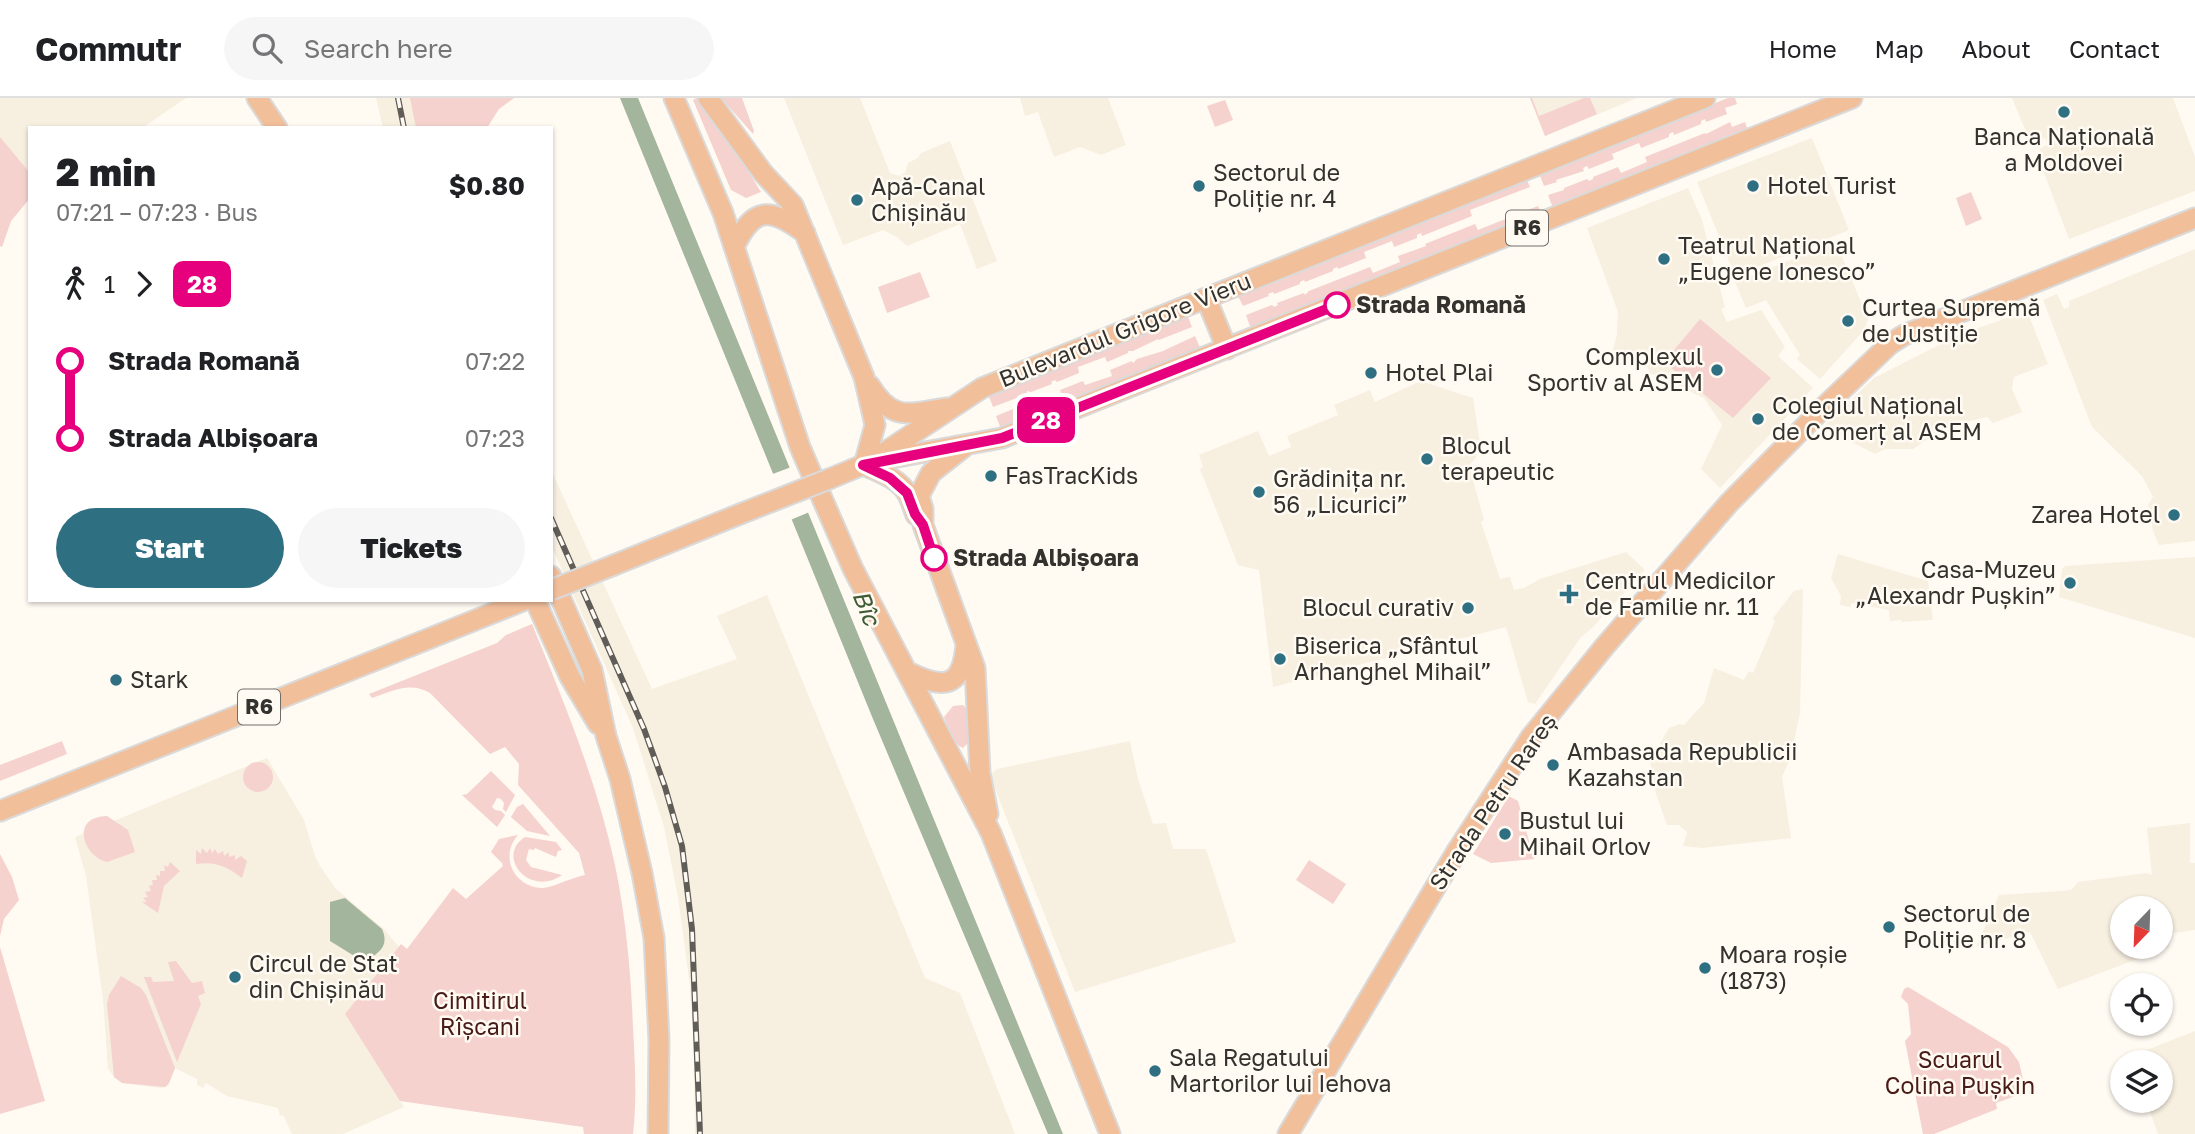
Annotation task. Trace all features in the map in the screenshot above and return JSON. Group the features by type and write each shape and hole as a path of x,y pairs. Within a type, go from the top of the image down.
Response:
{"main road":[{"path":"257,98 276,126"},
{"path":"674,98 711,180 800,447 853,569 991,833 1110,1134"},
{"path":"708,98 763,173 793,205 864,377 875,425 867,464 901,486 923,525 975,668 980,773 991,833"},
{"name":"Bulevardul Grigore Vieru","path":"867,464 982,388 1705,98"},
{"name":"R6","path":"553,589 867,464 1002,438 1852,98"},
{"path":"734,247 745,227 758,215 780,217 804,233"},
{"name":"Strada Petru Rareș","path":"1288,1134 1457,851 1531,737 1605,646 1730,503 1890,344 1919,328 2195,218"},
{"path":"1206,298 1227,349"},
{"path":"864,377 883,405 896,412 952,408"},
{"path":"923,525 923,509 919,496 925,481 931,473 968,444"},
{"path":"553,581 592,670 606,736 631,823 654,938 659,1040 658,1134"},
{"name":"R6","path":"0,811 520,602"},
{"path":"536,602 570,677 606,736"},
{"path":"908,672 933,683 945,684 955,678 962,667 966,643"}],"shaded area":[{"path":"0,98 186,98 145,126 28,126 28,200 11,221 3,243 0,242"},
{"path":"376,98 423,98 428,126 383,126"},
{"path":"620,98 638,98 1063,1134 1048,1134 873,719"},
{"path":"784,98 860,98 890,173 899,176 905,173 908,163 918,158 921,153 950,141 997,261 977,269 960,224 907,246 883,230 843,245"},
{"path":"1020,98 1108,98 1126,145 1101,155 1080,147 1054,157 1038,112 1025,116"},
{"path":"1530,98 1637,98 1545,136"},
{"path":"2012,98 2173,98 2195,157 2195,191 2069,239 2038,157 2040,149 2048,144 2045,138 2036,141 2029,139"},
{"path":"1812,138 1849,230 1735,276 1697,182"},
{"path":"1688,188 1702,220 1725,307 1721,309 1727,322 1761,310 1785,347 1778,356 1813,388 1720,488 1701,469 1722,425 1704,398 1650,373 1648,357 1627,351 1618,354 1613,350 1618,312 1587,228"},
{"path":"1836,242 1868,319 1865,329 1820,379 1797,359 1800,355 1766,300 1746,308 1735,282"},
{"path":"2195,249 2195,541 2159,545 2148,505 2153,497 2142,476 2092,427 2043,300 2057,294 2064,309 2069,307 2069,301"},
{"path":"2027,311 2048,364 2014,377 2012,389 2022,412 1993,423 1987,417 1966,422 1950,435 1931,437 1913,449 1885,449 1875,454 1823,427 1874,378 1961,334"},
{"path":"1421,381 1473,398 1480,443 1476,458 1469,465 1484,520 1481,522 1500,579 1510,577 1514,590 1524,588 1540,579 1626,552 1645,570 1581,637 1535,704 1528,702 1506,627 1273,687 1259,570 1238,565 1200,469 1203,467 1199,455 1258,431 1269,456 1291,447 1287,436 1338,415 1334,405 1370,390 1375,402"},
{"path":"553,474 652,689 737,659 717,616 767,595 925,978 960,993 1015,1134 695,1134 690,986 678,897 664,827 633,728 553,549"},
{"path":"1838,554 1928,581 1933,620 1890,621 1889,610 1852,603 1850,607 1840,605 1841,596 1831,578"},
{"path":"2195,557 2195,638 2059,597 2062,569 2065,566"},
{"path":"1803,589 1800,713 1790,759 1782,777 1791,838 1702,848 1683,846 1687,832 1679,825 1667,825 1656,794 1650,761 1669,728 1684,725 1704,703 1714,668 1744,680 1749,671 1753,673 1775,621 1773,618 1794,591"},
{"path":"1130,741 1138,779 1153,824 1166,823 1173,849 1206,849 1236,942 1075,992 991,774 997,769"},
{"name":"Circul de Stat din Chișinău","path":"267,758 304,820 315,856 336,889 383,928 399,947 345,1014 404,1107 343,1134 292,1134 278,1108 227,1096 206,1083 203,1088 197,1085 197,1079 175,1068 168,1086 161,1088 122,1083 108,1069 103,999 86,876 75,837"},
{"path":"2190,823 2190,863 2195,863 2195,930 2174,933 2174,896 2110,896 2110,959 2137,959 2058,989 2030,932 1976,947 1999,895 2071,890 2078,882 2146,873 2152,875 2147,828"},
{"path":"345,898 382,929 384,935 384,945 364,962 330,941 330,902"},
{"path":"2195,1031 2195,1134 2158,1134 2150,1113 2173,1113 2173,1050 2147,1050"}],"green space":[{"path":"410,98 514,98 499,109 488,126 416,126"},
{"path":"696,98 718,123 761,192 746,198 731,190 693,100"},
{"path":"721,98 742,98 753,134"},
{"path":"1530,98 1539,116 1584,98 1590,98 1597,114 1545,136"},
{"path":"1728,98 1735,98 1737,104 1725,108 1727,114 1706,122 1705,119 1701,124 1674,135 1673,132 1669,137 1641,148 1639,143 1612,154 1614,159 1589,169 1587,166 1583,168 1584,171 1544,186 1539,173"},
{"path":"1225,100 1233,120 1215,127 1207,106"},
{"path":"1730,122 1732,127 1745,122 1747,128 1763,122 1764,124 1553,208 1548,195 1587,179 1589,181 1618,167 1621,173 1647,162 1645,157"},
{"path":"0,137 28,171 28,200 11,221 2,247"},
{"path":"1526,178 1530,187 1470,210 1472,216 1422,236 1421,233 1417,238 1394,247 1392,241 1364,252 1366,258 1338,269 1337,267 1333,271 1305,282 1304,280 1274,294 1273,292 1243,306 1237,294"},
{"path":"1971,192 1982,219 1966,226 1956,198"},
{"path":"1538,206 1541,213 1251,329 1246,315 1272,305 1274,307 1277,303 1304,293 1305,295 1370,267 1373,273 1400,262 1398,256 1475,224 1478,230"},
{"path":"920,272 930,297 887,313 878,287"},
{"path":"1187,314 1192,327 1128,351 1107,362 1105,357 1078,367 1079,373 1057,382 1055,380 1052,384 1031,392 1027,391 1027,394 993,407 988,394"},
{"name":"Complexul Sportiv al ASEM","path":"1700,319 1771,378 1733,418 1664,362"},
{"path":"1195,336 1201,350 1001,429 996,416 1061,393 1060,390 1083,381 1085,385 1112,376 1110,370"},
{"name":"Cimitirul Rîșcani","path":"532,624 568,713 599,803 619,885 631,987 635,1081 633,1134 584,1134 583,1127 400,1101 345,1014 401,944 407,949 453,888 466,899 503,866 491,852 499,839 518,835 510,852 512,869 524,882 532,886 546,888 585,875 579,853 518,785 519,764 505,747 490,754 423,689 401,688 372,698 369,694 497,643 506,635"},
{"path":"963,705 969,711 969,742 963,748 954,739 944,717 953,706"},
{"path":"62,741 67,754 0,781 0,765"},
{"path":"258,762 264,763 272,771 272,783 264,791 258,792 252,791 244,783 243,777 244,771 252,763"},
{"path":"491,771 515,795 506,812 503,809 504,803 497,798 492,807 505,815 497,827 462,795 467,794"},
{"path":"1509,796 1518,801 1534,859 1491,863 1473,854"},
{"path":"523,804 550,836 527,831 511,817 517,807"},
{"path":"107,816 128,830 135,852 107,862 92,853 84,838 84,830 95,818"},
{"path":"525,837 556,842 562,850 558,851 556,857 535,848 529,849 526,860 531,867 562,875 550,881 538,881 520,872 513,854"},
{"path":"202,848 207,853 210,848 212,853 215,849 218,854 223,851 224,856 229,852 229,857 235,855 235,860 241,856 247,861 242,878 220,865 196,864 196,850 201,854"},
{"path":"0,854 12,877 19,900 4,919 0,936"},
{"path":"1309,860 1346,884 1333,904 1296,880"},
{"path":"170,862 180,871 164,886 158,913 142,902 147,902 143,898 148,897 145,892 151,891 149,886 153,885 152,880 157,880 156,875 160,876 160,871 165,871 164,865 168,867"},
{"path":"0,947 45,1101 0,1114"},
{"path":"176,961 192,983 202,981 205,993 198,996 201,1004 177,1062 144,977 151,977 153,982 174,981 168,962"},
{"path":"121,976 141,988 146,995 175,1068 165,1087 122,1083 114,1077 107,1004 109,995"},
{"name":"Scuarul Colina Pușkin","path":"1908,987 2008,1047 2019,1062 2025,1088 2021,1094 1996,1103 1997,1109 1934,1134 1923,1134 1905,1041 1911,1034 1908,1004 1901,997 1904,989"}],"pier":[{"path":"794,466 812,511 788,521 770,475"}],"railway":[{"path":"398,98 404,126"},
{"path":"553,523 644,729 682,846 692,929 700,1134"}],"bus line":[{"name":"28","path":"934,558 923,525 915,514 907,493 890,478 863,465 1002,438 1337,305"}],"place":[{"name":"Banca Națională a Moldovei","path":"2064,112"},
{"name":"Sectorul de Poliție nr. 4","path":"1199,186"},
{"name":"Hotel Turist","path":"1753,186"},
{"name":"Apă-Canal Chișinău","path":"857,200"},
{"name":"Teatrul Național „Eugene Ionesco”","path":"1664,259"},
{"name":"Strada Romană","path":"1337,305"},
{"name":"Curtea Supremă de Justiție","path":"1848,321"},
{"name":"Complexul Sportiv al ASEM","path":"1717,370"},
{"name":"Hotel Plai","path":"1371,373"},
{"name":"Colegiul Național de Comerț al ASEM","path":"1758,419"},
{"name":"Blocul terapeutic","path":"1427,459"},
{"name":"FasTracKids","path":"991,476"},
{"name":"Grădinița nr. 56 „Licurici”","path":"1259,492"},
{"name":"Zarea Hotel","path":"2174,515"},
{"name":"Strada Albișoara","path":"934,558"},
{"name":"Casa-Muzeu „Alexandr Pușkin”","path":"2070,583"},
{"name":"Centrul Medicilor de Familie nr. 11","path":"1569,594"},
{"name":"Blocul curativ","path":"1468,608"},
{"name":"Biserica „Sfântul Arhanghel Mihail”","path":"1280,659"},
{"name":"Stark","path":"116,680"},
{"name":"Ambasada Republicii Kazahstan","path":"1553,765"},
{"name":"Bustul lui Mihail Orlov","path":"1505,834"},
{"name":"Sectorul de Poliție nr. 8","path":"1889,927"},
{"name":"Moara roșie (1873)","path":"1705,968"},
{"name":"Circul de Stat din Chișinău","path":"235,977"},
{"name":"Sala Regatului Martorilor lui Iehova","path":"1155,1071"}],"water label":[{"name":"Bîc","path":"866,608"}]}
